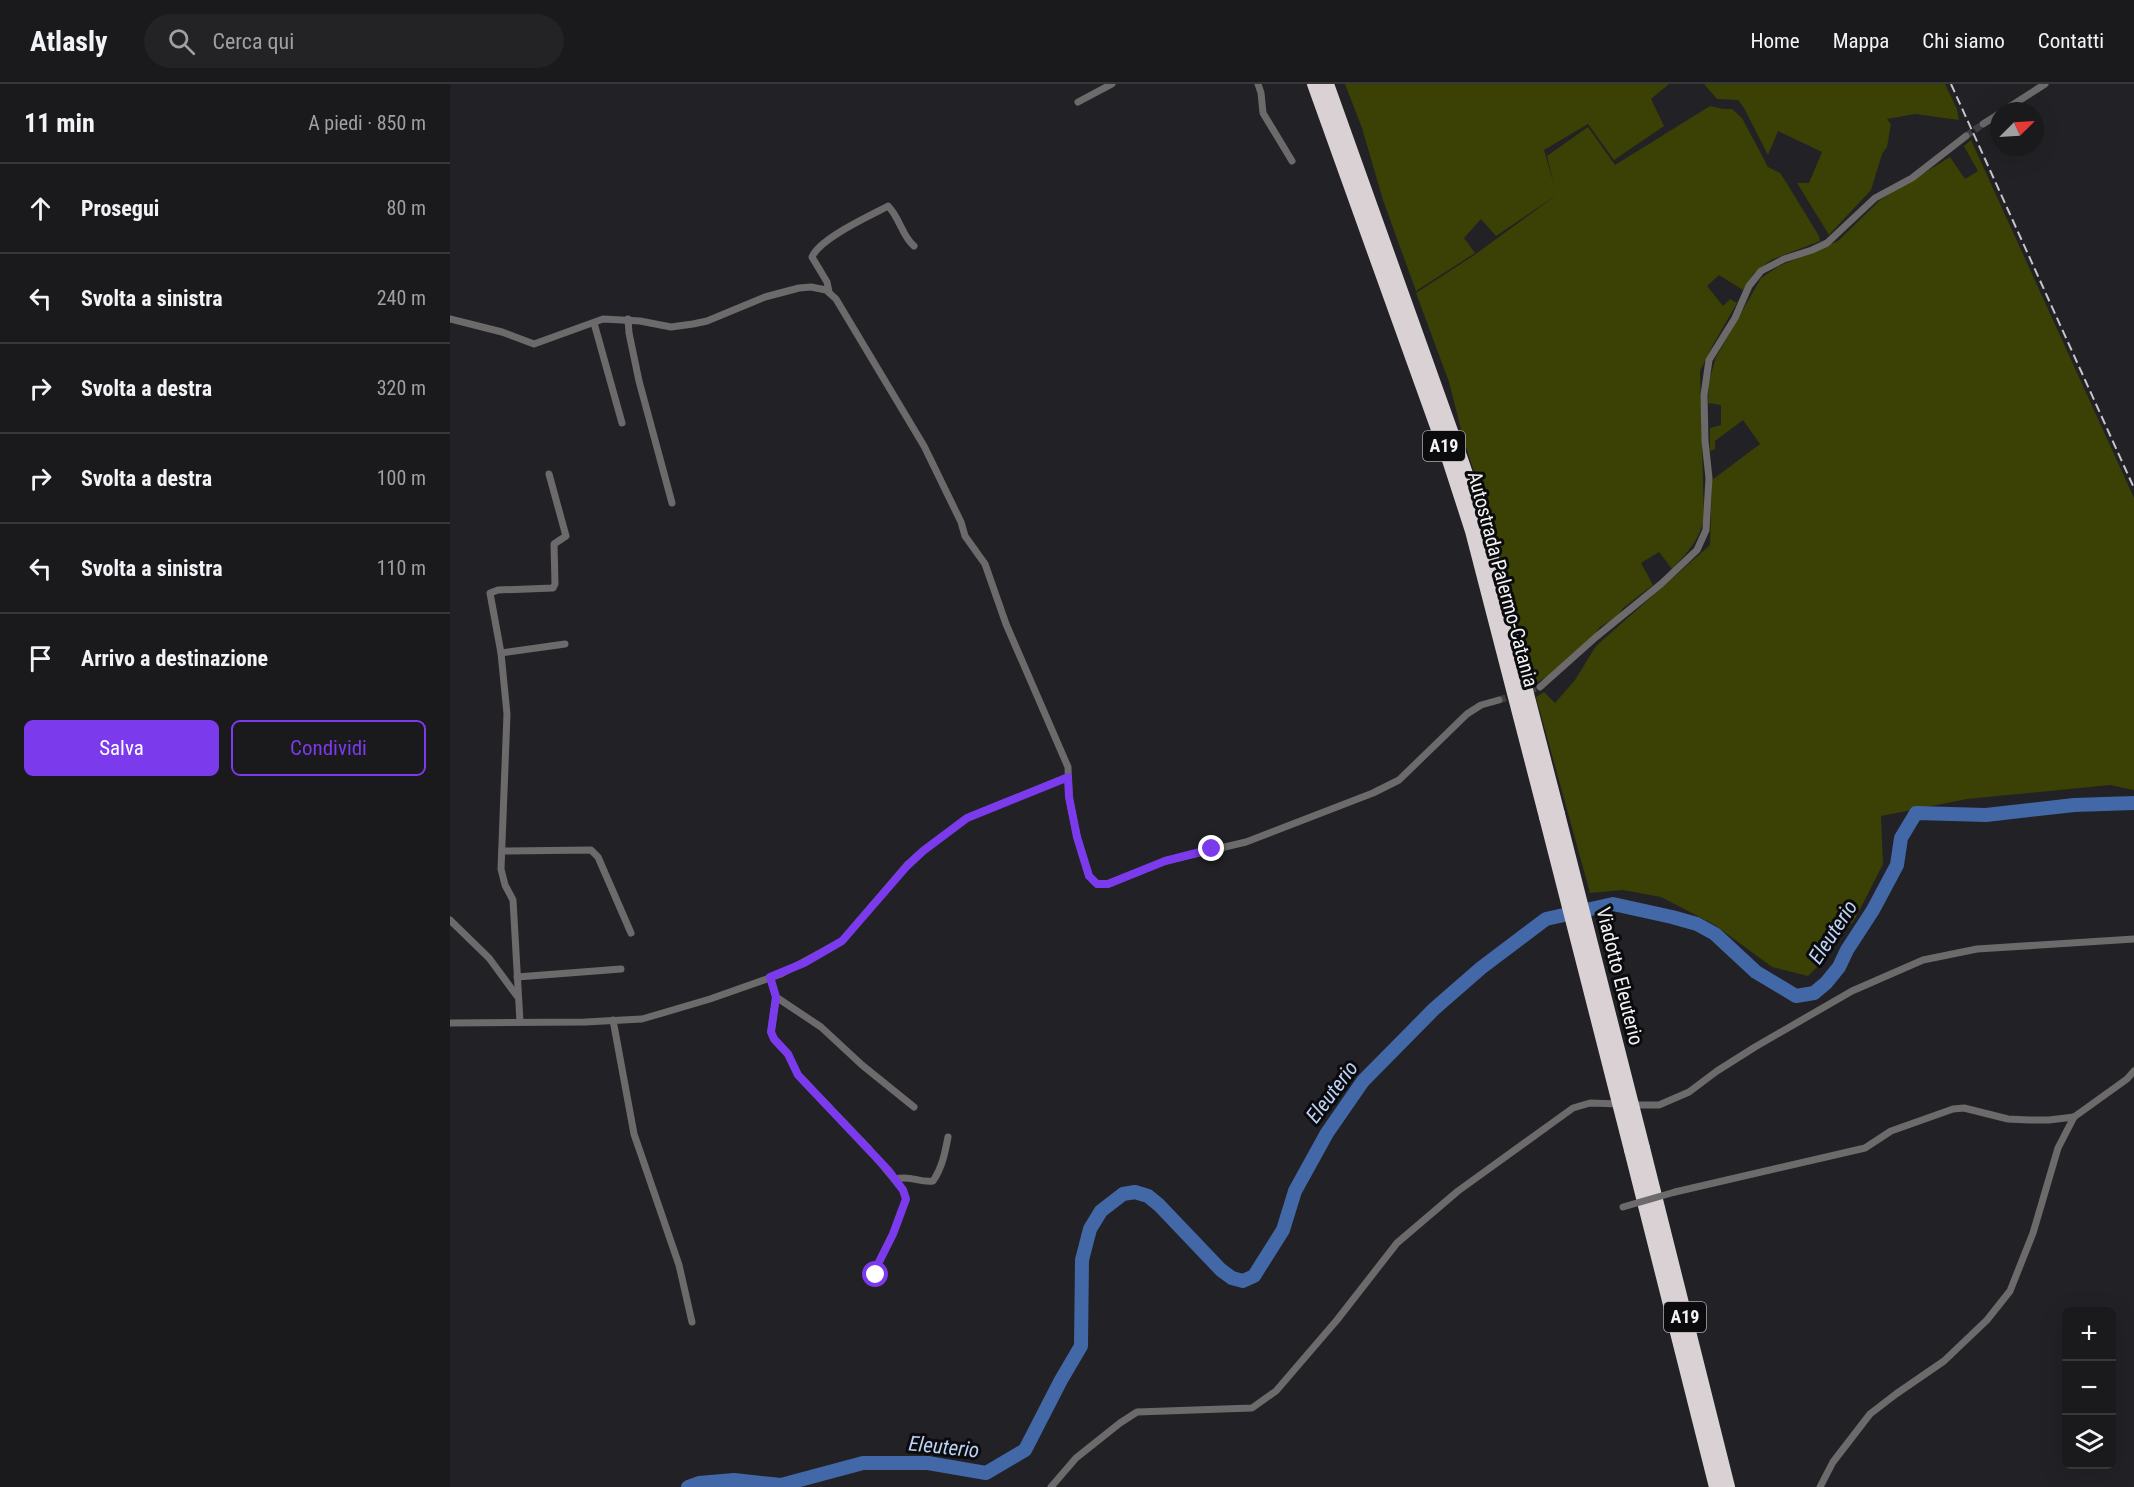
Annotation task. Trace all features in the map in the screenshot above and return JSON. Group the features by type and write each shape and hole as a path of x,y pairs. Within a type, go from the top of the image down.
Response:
{"highway":[{"name":"Autostrada Palermo-Catania","path":"1314,84 1450,463 1472,531 1552,815"},
{"name":"Autostrada Palermo-Catania","path":"1327,84 1480,515 1552,815"},
{"name":"Viadotto Eleuterio","path":"1552,815 1637,1149"},
{"name":"A19","path":"1637,1149 1716,1487"},
{"name":"A19","path":"1637,1149 1728,1487"}],"street":[{"path":"1074,104 1112,84"},
{"path":"1258,84 1263,113 1292,161"},
{"path":"2017,102 2045,84"},
{"path":"1983,124 1990,120"},
{"path":"1540,687 1661,584 1696,550 1706,530 1709,478 1704,395 1709,360 1735,318 1749,286 1761,271 1784,259 1827,243 1875,198 1912,178 1966,136"},
{"path":"914,246 909,242 888,206 860,220 825,243 812,257 829,292 854,327 924,446 961,522 965,536 985,564 1006,624 1068,767 1072,815 1089,876 1097,884 1108,884 1165,861 1246,842 1384,788 1399,780 1467,714 1481,705 1498,700"},
{"path":"450,318 534,344 603,319 628,319 670,327 707,321 765,297 799,288 811,287 829,292"},
{"path":"628,319 639,381 672,503"},
{"path":"594,323 622,423"},
{"path":"520,1022 513,900 505,885 501,869 507,714 501,653 490,593 498,590 553,588 555,584 554,544 566,536 549,474"},
{"path":"501,653 565,644"},
{"path":"450,1023 585,1022 642,1019 770,977 804,963 842,941 907,866 967,818 1068,777"},
{"path":"502,851 591,850 598,857 631,933"},
{"path":"450,920 489,958 518,998"},
{"path":"1051,1487 1076,1458 1137,1412 1252,1407 1276,1391 1337,1320 1397,1243 1458,1191 1573,1108 1590,1102 1659,1105 1689,1092 1755,1047 1852,991 1923,960 1977,949 2134,939"},
{"path":"517,977 621,969"},
{"path":"770,977 776,997 771,1032 774,1039 788,1054 798,1075 896,1179 903,1190 906,1199 893,1234 878,1264 876,1275"},
{"path":"776,997 821,1026 862,1065 914,1107"},
{"path":"613,1020 634,1134 679,1265 692,1322"},
{"path":"1820,1487 1833,1462 1870,1414 1944,1361 1988,1320 2010,1291 2033,1233 2058,1148 2074,1117 2127,1079 2134,1071"},
{"path":"1623,1207 1675,1192 1865,1148 1891,1131 1953,1109 1965,1108 2008,1119 2049,1120 2074,1117"},
{"path":"896,1179 905,1177 926,1182 933,1181 938,1174 948,1137"}],"green space":[{"path":"1345,84 1669,84 1651,99 1664,126 1614,160 1588,124 1544,150 1554,185 1547,156 1588,127 1615,165 1710,106 1732,109 1742,118 1768,167 1780,173 1819,236 1820,241 1771,260 1754,273 1743,290 1719,275 1707,286 1723,306 1730,299 1737,303 1700,371 1704,519 1699,534 1688,552 1672,569 1659,552 1641,563 1653,585 1623,608 1618,616 1600,627 1548,676 1533,685 1485,505 1464,441 1449,382 1416,293 1473,256 1558,194 1496,236 1481,219 1464,238 1475,253 1416,291 1383,200 1362,128"},
{"path":"1704,84 1945,84 1957,109 1959,120 1915,114 1887,119 1891,124 1887,147 1882,154 1871,190 1829,235 1797,183 1809,183 1822,152 1778,131 1768,155 1738,100 1717,99"},
{"path":"1971,140 2134,498 2134,790 2110,785 1967,799 1881,816 1883,864 1855,919 1808,976 1772,967 1715,925 1661,897 1623,890 1590,893 1536,697 1544,692 1555,703 1575,680 1596,646 1710,545 1712,480 1760,444 1743,420 1715,441 1715,449 1710,451 1710,428 1721,425 1721,405 1708,403 1709,381 1716,357 1761,278 1779,266 1838,241 1880,200 1950,157 1965,179 1978,171 1964,146"}],"waterway":[{"name":"Eleuterio","path":"688,1487 699,1483 734,1480 781,1485 863,1463 928,1463 986,1473 1025,1450 1081,1346 1082,1260 1090,1229 1101,1211 1123,1194 1135,1192 1148,1196 1221,1270 1232,1278 1243,1281 1254,1276 1283,1230 1295,1191 1327,1133 1363,1081 1434,1009 1481,968 1546,919 1613,904 1672,917 1697,924 1715,934 1756,972 1796,996 1814,993 1839,967 1847,950 1873,910 1897,865 1901,838 1916,813 1986,815 2074,805 2134,803"}],"tunnel":[{"path":"1966,136 1983,124"},
{"path":"1499,700 1540,687"}],"railway":[{"path":"1951,84 2134,488"}],"route":[{"path":"876,1275 878,1264 903,1210 906,1199 903,1190 869,1149 798,1075 788,1054 774,1039 771,1032 776,997 770,977 804,963 842,941 907,866 967,818 1068,777 1069,797 1083,861 1089,876 1097,884 1108,884 1165,861 1212,849"}]}
